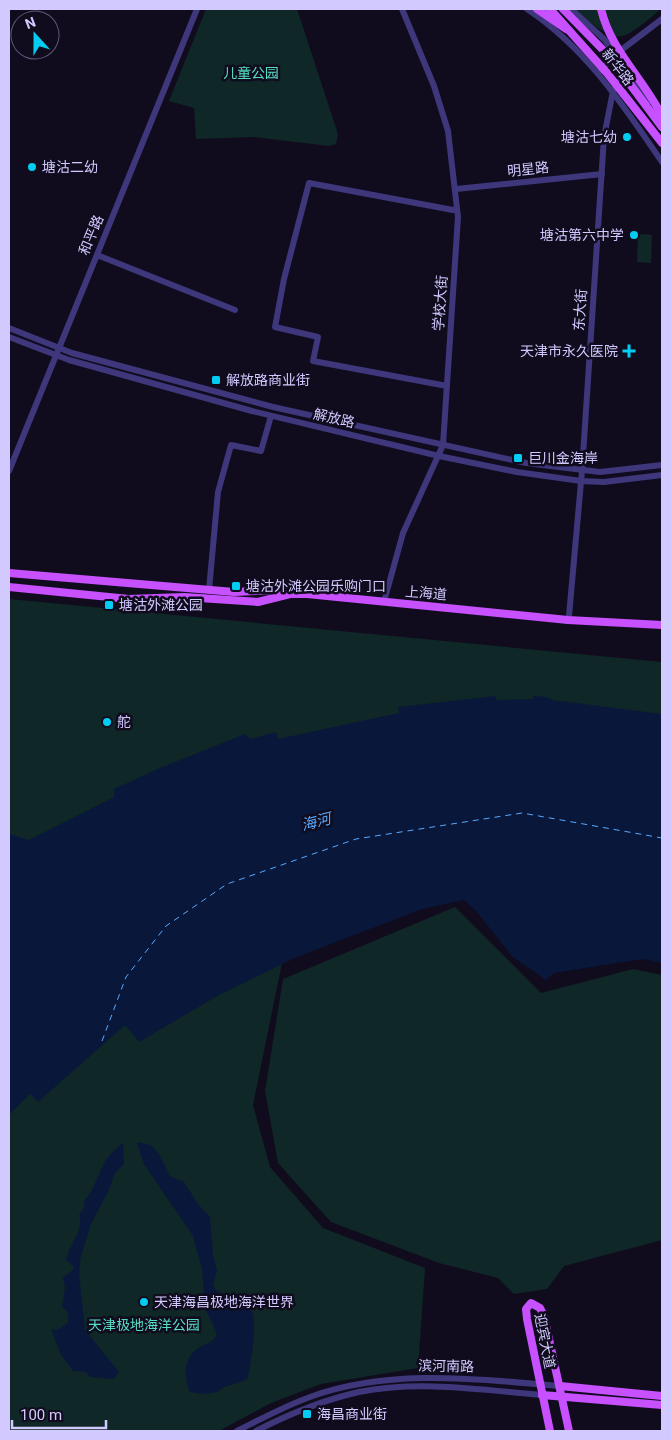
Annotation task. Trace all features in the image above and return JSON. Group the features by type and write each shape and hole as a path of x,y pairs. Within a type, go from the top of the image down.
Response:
{"main road":[{"path":"537,9 573,34"},
{"name":"新华路","path":"550,9 608,73 662,143"},
{"name":"新华路","path":"562,9 609,56 662,127"},
{"path":"601,9 612,41 662,117"},
{"name":"上海道","path":"9,574 251,593 294,589 569,616 662,620"},
{"name":"上海道","path":"9,587 129,598 184,597 258,602 290,594 307,594 568,620 662,625"},
{"name":"迎宾大道","path":"550,1431 527,1319 526,1309 531,1303 540,1308 544,1316 569,1431"},
{"name":"滨河南路","path":"560,1386 662,1396"},
{"name":"滨河南路","path":"542,1395 662,1405"}],"street":[{"name":"和平路","path":"54,352 197,9"},
{"name":"学校大街","path":"385,598 403,533 443,445 458,209 448,131 434,86 402,9"},
{"path":"527,9 571,43 598,72 662,162"},
{"path":"570,9 599,34 662,117"},
{"path":"598,72 616,54 662,19"},
{"name":"东大街","path":"569,616 582,470 605,129 613,91 627,70"},
{"name":"明星路","path":"456,189 602,174"},
{"path":"447,386 313,361 318,337 274,327 284,279 309,183 454,210 458,209"},
{"path":"96,255 235,310"},
{"name":"解放路","path":"9,328 35,339 54,352 273,407 526,463 600,472 662,465"},
{"name":"解放路","path":"9,337 271,416 439,456 517,472 580,481 604,482 662,475"},
{"path":"9,471 54,352 35,339"},
{"path":"209,590 218,492 231,445 261,451 271,416"},
{"name":"滨河南路","path":"237,1431 309,1397 372,1383 431,1377 560,1386"},
{"name":"滨河南路","path":"256,1431 318,1403 360,1392 401,1387 445,1387 542,1395"}],"green space":[{"name":"儿童公园","path":"206,9 297,9 338,134 336,144 329,146 254,137 196,139 194,108 169,101"},
{"path":"575,9 661,9 626,35 618,36 610,35 601,30"},
{"path":"638,234 652,235 651,263 637,262"},
{"path":"9,599 662,662 662,739 9,873"},
{"path":"455,907 541,993 633,969 662,975 662,1240 564,1266 547,1289 514,1294 498,1278 439,1263 331,1222 278,1163 265,1091 283,979"},
{"name":"天津极地海洋公园","path":"283,958 253,1105 270,1167 323,1228 425,1268 418,1368 321,1384 271,1403 219,1431 9,1431 9,1107 128,1017"}],"water":[{"name":"海河","path":"496,696 496,700 533,699 534,696 547,697 552,700 662,714 662,963 644,959 603,965 554,973 546,980 513,957 476,911 464,900 422,909 297,957 219,995 139,1042 125,1025 38,1102 30,1094 9,1115 9,834 29,840 114,797 114,789 160,768 245,734 250,739 276,732 278,739 399,713 398,707"},
{"path":"123,1143 124,1164 115,1173 109,1190 91,1224 81,1256 79,1273 85,1330 119,1372 114,1379 90,1377 86,1372 73,1371 61,1355 51,1329 57,1330 68,1323 68,1313 62,1306 65,1288 63,1277 73,1270 73,1266 66,1260 80,1226 79,1215 84,1208 84,1201 90,1194 108,1157"},
{"path":"137,1143 150,1145 155,1149 170,1176 184,1182 198,1204 210,1217 213,1255 217,1271 213,1284 215,1289 222,1295 237,1294 246,1299 251,1308 254,1319 254,1331 248,1378 224,1387 218,1392 203,1394 190,1392 186,1380 186,1367 191,1355 212,1341 217,1334 205,1308 202,1269 193,1236 144,1164"}],"ferry route":[{"path":"102,1041 126,977 166,926 227,884 356,839 522,813 662,838"}],"place":[{"name":"塘沽七幼","path":"627,137"},
{"name":"塘沽二幼","path":"32,167"},
{"name":"塘沽第六中学","path":"634,235"},
{"name":"天津市永久医院","path":"629,351"},
{"name":"解放路商业街","path":"216,380"},
{"name":"巨川金海岸","path":"518,458"},
{"name":"塘沽外滩公园乐购门口","path":"236,586"},
{"name":"塘沽外滩公园","path":"109,605"},
{"name":"舵","path":"107,722"},
{"name":"天津海昌极地海洋世界","path":"144,1302"},
{"name":"海昌商业街","path":"307,1414"}]}
